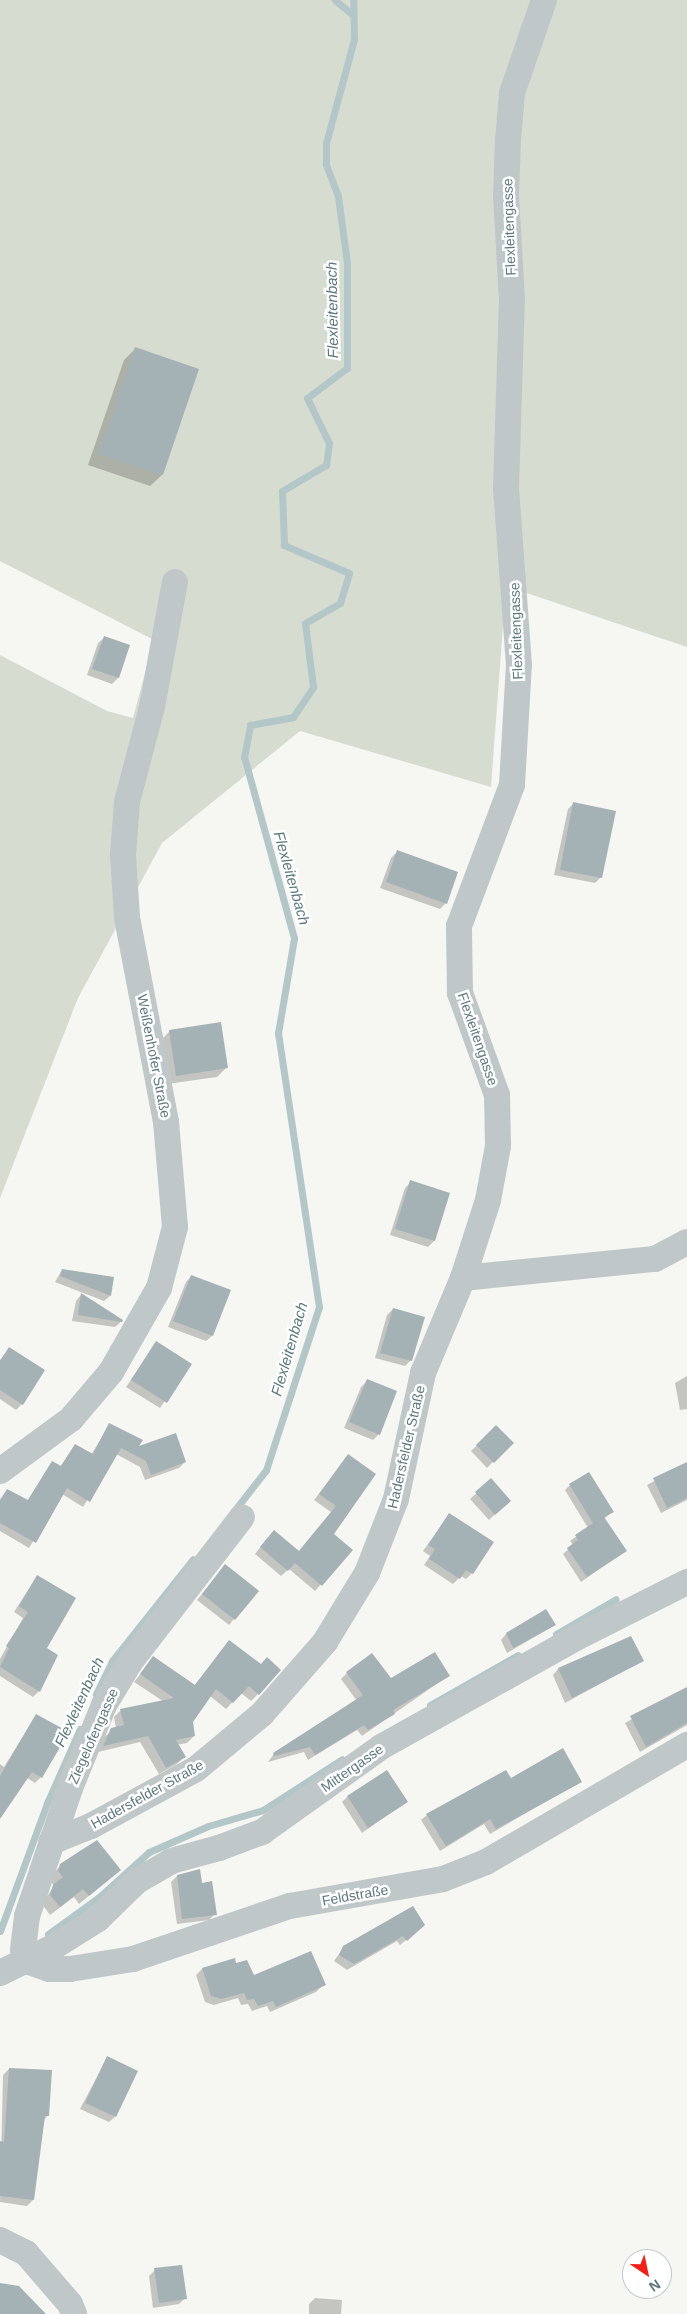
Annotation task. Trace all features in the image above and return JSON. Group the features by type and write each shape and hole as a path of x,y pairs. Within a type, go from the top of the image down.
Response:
{"street":[{"name":"Flexleitengasse","path":"463,1278 488,1200 498,1146 497,1095 460,993 459,926 512,785 520,665 506,488 512,300 506,196 508,140 512,93 544,0"},
{"name":"Weißenhofer Straße","path":"0,1471 70,1419 111,1372 159,1288 175,1227 166,1122 127,917 123,855 128,802 152,707 175,582"},
{"path":"463,1278 656,1259 687,1242"},
{"name":"Hadersfelder Straße","path":"51,1842 91,1826 196,1769 262,1714 325,1642 367,1573 396,1499 423,1373 463,1278"},
{"name":"Ziegelofengasse","path":"26,1961 23,1949 27,1916 51,1842 104,1705 130,1662 242,1517"},
{"name":"Mittergasse","path":"26,1961 98,1919 137,1882 171,1861 219,1848 262,1832 381,1747 574,1639 687,1582"},
{"name":"Feldstraße","path":"26,1961 49,1969 70,1969 133,1959 290,1906 443,1880 486,1862 687,1744"},
{"path":"0,1973 26,1961"},
{"path":"0,2240 26,2253 70,2304 74,2314"}],"shaded area":[{"path":"0,0 687,0 687,647 506,586 491,787 300,731 162,843 78,998 0,1198 0,655 107,711 133,718 154,640 0,561"}],"building":[{"path":"135,347 199,369 163,475 99,454"},
{"path":"104,636 130,645 119,678 92,669"},
{"path":"573,802 616,811 602,878 560,870"},
{"path":"397,850 458,872 447,904 386,882"},
{"path":"221,1022 228,1068 176,1076 169,1030"},
{"path":"410,1180 450,1193 435,1241 395,1229"},
{"path":"62,1269 114,1277 111,1296 60,1276"},
{"path":"191,1275 231,1290 213,1336 173,1321"},
{"path":"81,1293 123,1320 122,1322 78,1315"},
{"path":"393,1308 425,1317 412,1361 380,1353"},
{"path":"156,1341 192,1364 167,1403 131,1380"},
{"path":"9,1347 45,1370 23,1405 0,1390 0,1361"},
{"path":"367,1379 397,1391 380,1435 349,1422"},
{"path":"109,1423 143,1440 139,1446 176,1433 186,1462 151,1475 146,1461 121,1448 90,1502 67,1488 36,1543 0,1523 0,1501 7,1489 28,1500 52,1461 61,1466 75,1444 93,1454"},
{"path":"496,1425 514,1443 494,1463 476,1445"},
{"path":"348,1454 376,1474 334,1534 353,1550 322,1586 295,1563 288,1571 260,1547 274,1530 299,1551 336,1506 319,1494"},
{"path":"687,1462 687,1498 667,1508 653,1478"},
{"path":"589,1472 614,1512 604,1517 627,1551 587,1577 567,1548 578,1540 575,1535 593,1523 569,1484"},
{"path":"491,1478 511,1501 495,1515 475,1492"},
{"path":"449,1513 494,1542 473,1574 466,1570 460,1579 429,1559 435,1549 428,1545"},
{"path":"225,1564 259,1591 235,1620 202,1594"},
{"path":"37,1575 76,1598 47,1648 58,1655 40,1692 0,1667 9,1648 6,1646 28,1612 19,1606"},
{"path":"546,1609 556,1625 513,1648 506,1633"},
{"path":"631,1636 644,1661 572,1698 558,1668"},
{"path":"229,1640 261,1664 267,1657 281,1670 259,1695 249,1686 233,1703 216,1689 193,1722 195,1736 176,1740 186,1757 166,1768 148,1736 103,1746 111,1728 124,1725 120,1709 174,1698 140,1674 153,1656 195,1685"},
{"path":"435,1652 450,1676 393,1710 395,1714 368,1730 364,1725 315,1755 310,1747 274,1756 273,1753 363,1695 346,1672 372,1653 391,1678"},
{"path":"687,1687 687,1723 646,1747 630,1716"},
{"path":"36,1714 69,1732 42,1778 32,1772 0,1819 0,1776"},
{"path":"563,1748 582,1782 496,1829 490,1819 446,1846 426,1814 506,1770 511,1778"},
{"path":"387,1770 408,1802 368,1828 347,1796"},
{"path":"97,1840 121,1870 89,1896 83,1889 60,1907 50,1895 53,1885 63,1877 58,1871 60,1864"},
{"path":"200,1869 202,1883 212,1881 217,1915 182,1919 177,1875"},
{"path":"413,1906 425,1925 407,1941 403,1936 354,1964 339,1955 343,1946"},
{"path":"311,1951 326,1985 276,2007 273,2001 258,2006 254,1999 247,2000 244,1993 221,1999 211,1996 202,1968 235,1958 236,1963 247,1960 254,1975"},
{"path":"107,2056 138,2071 116,2117 85,2103"},
{"path":"9,2068 52,2070 49,2116 45,2116 34,2200 0,2196 0,2141 4,2142"},
{"path":"182,2265 187,2299 159,2303 154,2268"},
{"path":"0,2283 19,2286 46,2314 0,2314"}],"waterway":[{"path":"335,0 353,15"},
{"name":"Flexleitenbach","path":"234,1511 266,1470 319,1307 278,1033 294,938 244,757 250,725 293,717 313,687 305,623 340,603 349,573 284,545 282,491 326,465 329,443 307,398 347,368 347,263 338,196 326,164 326,143 354,39 353,0"},
{"name":"Flexleitenbach","path":"96,1694 112,1661 193,1559"},
{"path":"556,1634 616,1599"},
{"path":"430,1705 518,1655"},
{"name":"Flexleitenbach","path":"0,1931 47,1803 80,1729"},
{"path":"48,1934 99,1897 149,1852 208,1826 263,1810 342,1759"}]}
